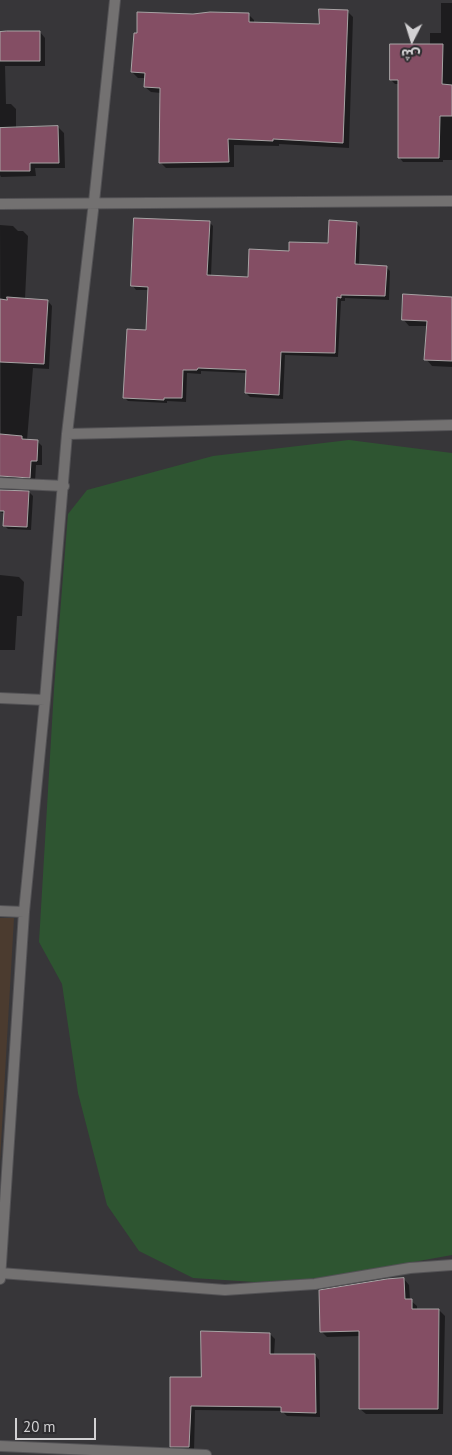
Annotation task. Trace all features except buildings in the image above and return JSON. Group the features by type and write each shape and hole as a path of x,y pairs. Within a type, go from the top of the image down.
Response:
{"street":[{"path":"0,1279 24,912 45,700 67,434 94,202 114,0"},
{"path":"0,204 452,201"},
{"path":"67,434 452,425"},
{"path":"0,483 64,486"},
{"path":"0,698 45,700"},
{"path":"0,911 24,912"},
{"path":"0,1273 225,1290 316,1284 410,1268 452,1265"},
{"path":"0,1446 206,1455"}],"shaded area":[{"path":"0,918 14,918 0,1161"}],"green space":[{"path":"349,440 452,453 452,1255 325,1278 255,1282 193,1278 139,1251 107,1205 78,1093 62,984 39,942 54,689 68,514 87,490 213,456"}]}
